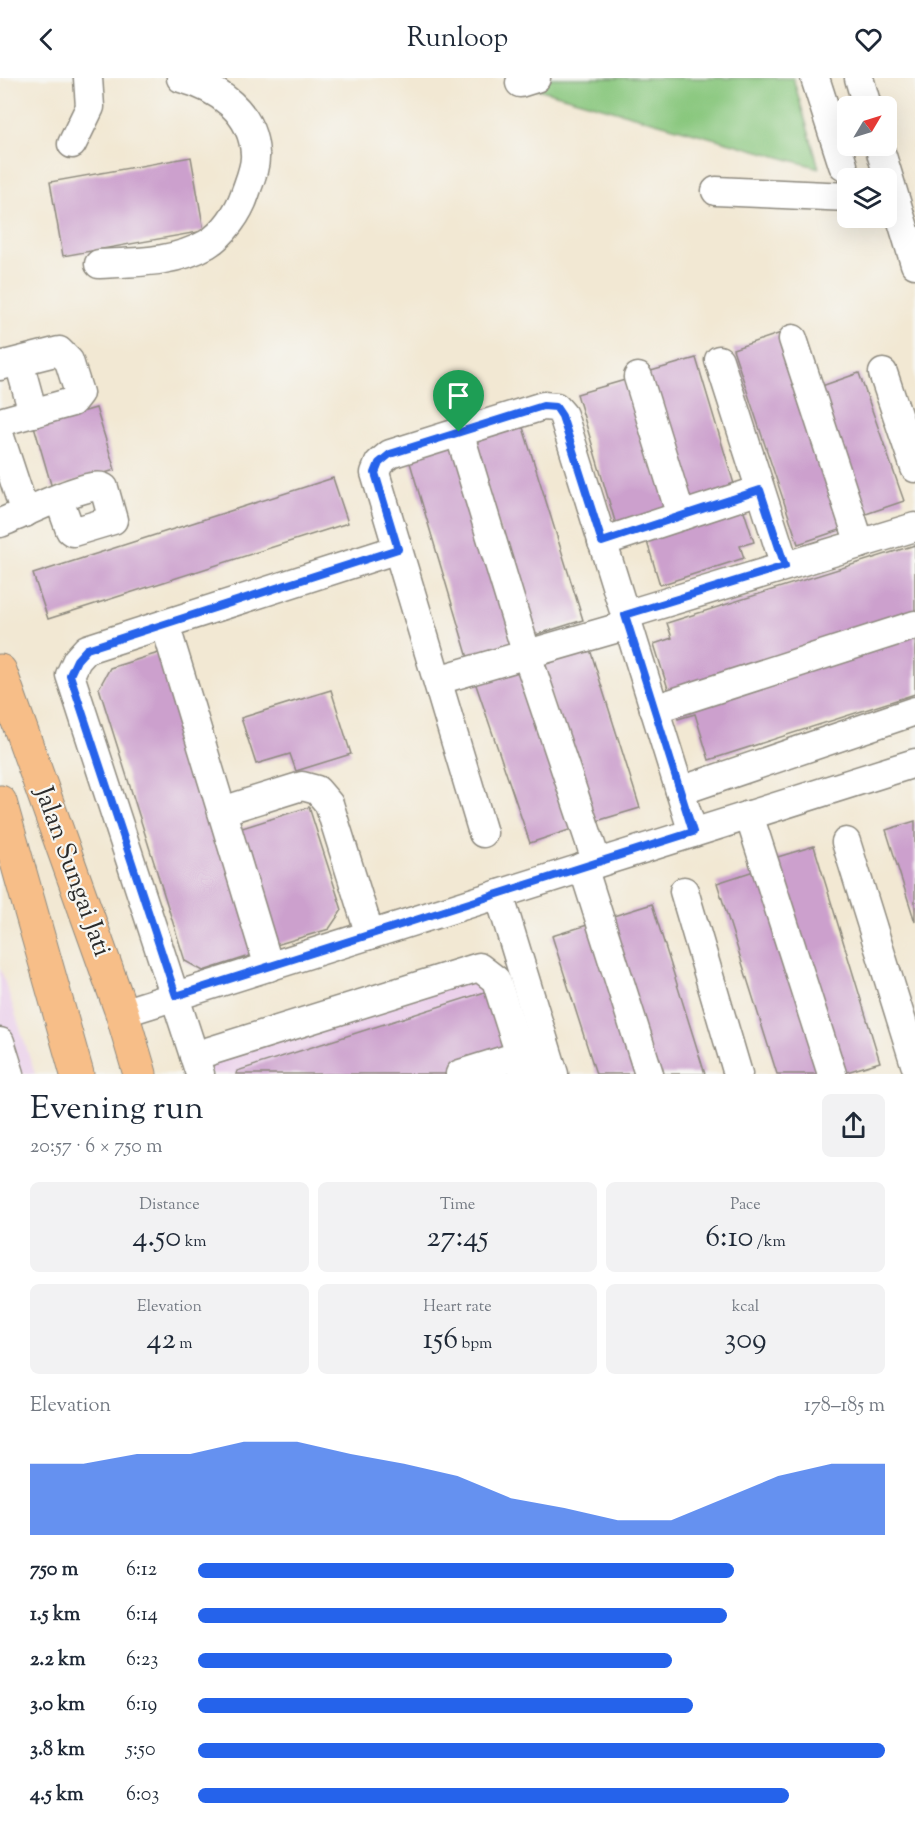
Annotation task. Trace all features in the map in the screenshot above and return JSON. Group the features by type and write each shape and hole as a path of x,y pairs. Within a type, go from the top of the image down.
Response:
{"main road":[{"name":"Jalan Sungai Jati","path":"0,671 122,1012 140,1074"},
{"name":"Jalan Sungai Jati","path":"0,802 77,1074"}],"street":[{"path":"72,144 90,107 88,78"},
{"path":"99,264 163,260 208,244 228,224 241,205 256,155 250,127 233,104 217,92 181,78"},
{"path":"814,78 843,165"},
{"path":"859,78 864,96"},
{"path":"716,191 837,196"},
{"path":"897,193 915,264"},
{"path":"794,339 860,544"},
{"path":"0,422 33,413 72,402 79,393 69,361 59,351 10,364 33,413"},
{"path":"719,360 785,566"},
{"path":"883,373 915,468"},
{"path":"638,377 681,516"},
{"path":"483,833 375,473 379,463 390,454 543,406 556,407 562,416 693,832"},
{"path":"459,432 528,655 649,1074"},
{"path":"0,437 12,518 59,499"},
{"path":"602,542 760,490"},
{"path":"438,680 528,655 785,566 915,527"},
{"path":"398,549 87,649 77,660 70,675 197,1065 478,967 496,980 524,1065 460,1074"},
{"path":"165,624 269,967"},
{"path":"654,709 915,625"},
{"path":"680,791 915,711"},
{"path":"122,1012 915,762"},
{"path":"222,811 302,786 316,790 329,804 370,935"},
{"path":"749,815 832,1074"},
{"path":"846,842 915,1064"},
{"path":"684,891 738,1074"},
{"path":"498,894 555,1074"},
{"path":"0,1042 10,1074"}],"shaded area":[{"path":"0,967 35,1074 0,1074"},
{"path":"478,977 491,986 518,1074 210,1074 206,1061"}],"green space":[{"path":"552,78 793,78 819,168 527,86"}],"building":[{"path":"191,157 204,231 63,256 50,182"},
{"path":"784,332 849,527 798,544 733,349"},
{"path":"696,358 737,494 684,510 644,373"},
{"path":"859,373 904,501 860,516 816,388"},
{"path":"632,378 672,512 617,528 577,394"},
{"path":"96,408 115,470 52,488 34,426"},
{"path":"521,421 583,620 532,636 471,437"},
{"path":"455,441 516,643 468,658 408,456"},
{"path":"333,478 348,523 48,619 33,574"},
{"path":"742,505 754,542 740,546 744,558 660,585 645,535"},
{"path":"915,545 915,615 669,692 654,644 672,638 667,623"},
{"path":"915,628 915,694 709,760 695,714 678,719 674,704"},
{"path":"588,643 640,808 590,823 539,658"},
{"path":"165,651 259,953 203,971 185,961 99,688 110,668"},
{"path":"523,663 578,827 530,843 474,679"},
{"path":"331,690 351,754 296,771 290,754 256,764 241,718"},
{"path":"309,807 342,910 329,929 276,945 239,829"},
{"path":"915,821 915,922 886,830"},
{"path":"814,846 880,1062 840,1074 771,859"},
{"path":"763,868 828,1074 777,1074 717,883"},
{"path":"652,904 705,1074 655,1074 607,918"},
{"path":"597,922 644,1074 596,1074 552,936"},
{"path":"485,992 506,1057 451,1074 236,1074 237,1071"}],"route":[{"path":"543,406 556,407 562,416 602,542 760,490 785,566 625,615 693,832 176,996 70,675 77,660 87,649 398,549 375,473 379,463 390,454 459,432 543,406"}]}
